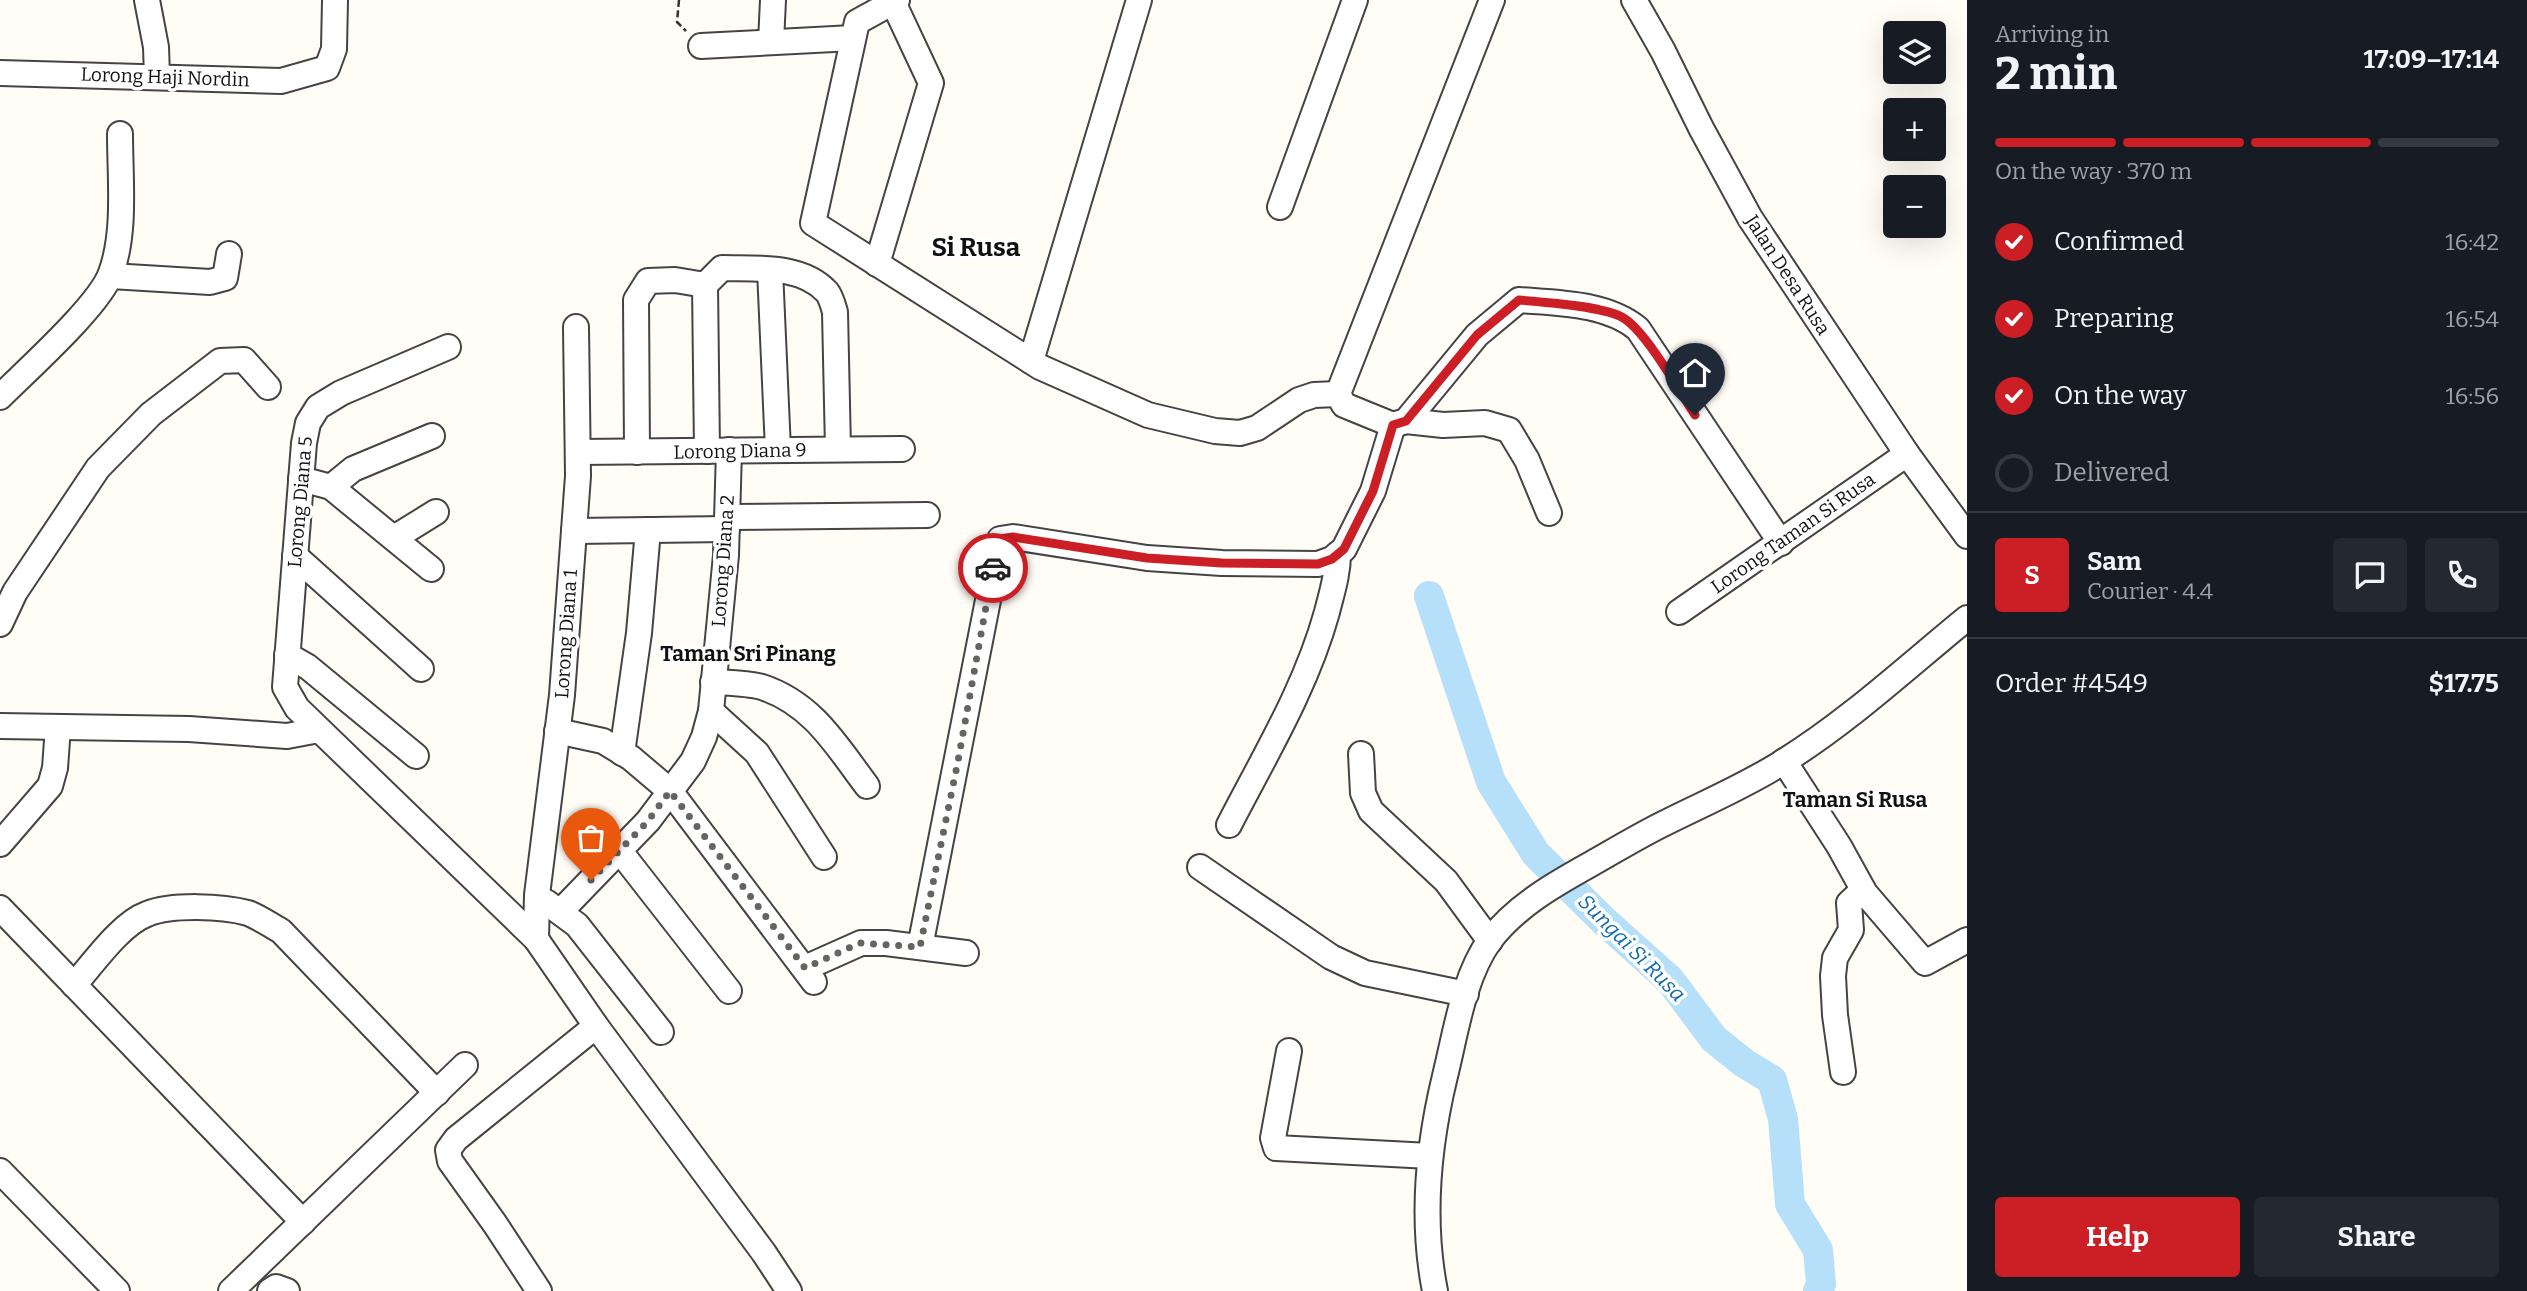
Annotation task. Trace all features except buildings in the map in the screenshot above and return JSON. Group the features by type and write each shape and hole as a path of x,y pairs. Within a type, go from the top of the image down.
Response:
{"street":[{"path":"146,0 156,47 157,77"},
{"name":"Lorong Haji Nordin","path":"0,73 281,81 327,68 334,49 335,0"},
{"path":"771,42 773,0"},
{"path":"1031,361 1139,0"},
{"path":"1280,207 1355,0"},
{"path":"1492,0 1338,394 1344,405 1399,423 1485,423 1509,430 1527,460 1549,513"},
{"name":"Jalan Desa Rusa","path":"1633,0 1664,51 1701,128 1750,218 1908,454 1967,536"},
{"path":"877,264 931,83 895,1 857,22 813,223 877,264 1031,361 1148,415 1215,432 1240,433 1257,428 1299,400 1314,395 1338,394"},
{"path":"701,46 853,38"},
{"path":"0,397 90,305 111,276 119,243 120,134"},
{"path":"111,276 210,282 225,278 229,254"},
{"path":"637,452 636,300 648,281 676,280 705,285 722,268 770,270 807,276 829,293 835,312 838,449"},
{"path":"770,270 778,450"},
{"name":"Lorong Diana 2","path":"560,912 648,821 693,761 711,712 727,523 718,451 705,285"},
{"path":"920,947 1000,539 1013,537 1147,558 1222,563 1318,564 1332,559 1344,549 1373,491 1399,423 1477,335 1519,300 1561,303 1622,316 1638,329 1781,543"},
{"name":"Lorong Diana 1","path":"536,939 537,895 557,730 574,531 578,452 576,327"},
{"name":"Lorong Diana 5","path":"448,346 341,393 318,407 307,423 300,479 285,687 297,708 536,939 789,1291"},
{"path":"0,624 15,592 98,468 151,414 220,361 244,360 268,387"},
{"path":"331,487 353,469 432,436"},
{"name":"Lorong Diana 9","path":"578,452 902,449"},
{"name":"Lorong Taman Si Rusa","path":"1679,611 1908,454"},
{"path":"300,479 331,487 431,569"},
{"path":"394,538 436,512"},
{"path":"574,531 648,530 727,523 927,515"},
{"path":"622,753 639,633 648,530"},
{"path":"1229,825 1305,679 1335,583 1338,554"},
{"path":"295,556 421,668"},
{"path":"1436,1291 1430,1266 1427,1230 1430,1156 1437,1110 1466,994 1490,941 1515,914 1540,894 1661,825 1748,782 1829,731 1967,618"},
{"path":"287,655 308,667 416,757"},
{"path":"713,682 760,687 792,700 817,720 867,786"},
{"path":"711,712 757,753 824,856"},
{"path":"0,726 188,729 287,736 319,730"},
{"path":"0,844 50,786 55,768 58,727"},
{"path":"557,730 603,741 670,791 810,975 860,943 966,953"},
{"path":"1360,754 1363,793 1371,811 1446,881 1490,941"},
{"path":"1784,761 1839,846 1863,890 1925,962 1967,940"},
{"path":"620,850 729,990"},
{"path":"1200,867 1331,957 1365,973 1466,994"},
{"path":"1843,1072 1835,1015 1835,958 1851,930 1849,903 1863,890"},
{"path":"537,895 577,925 662,1031"},
{"path":"0,908 303,1222"},
{"path":"74,985 122,931 146,914 192,908 228,909 251,914 281,931 437,1093"},
{"path":"539,1291 450,1161 448,1150 456,1139 596,1026"},
{"path":"1289,1051 1273,1138 1276,1148 1430,1156"},
{"path":"231,1291 465,1065"},
{"path":"0,1171 117,1291"},
{"path":"270,1291 276,1287 287,1291"}],"path":[{"path":"679,0 677,22 701,46"}],"waterway":[{"name":"Sungai Si Rusa","path":"1429,596 1491,782 1536,854 1604,921 1670,980 1714,1039 1744,1063 1772,1080 1783,1119 1790,1204 1818,1250 1821,1284 1818,1291"}],"way so far":[{"path":"591,880 648,821 670,791 719,859 805,968 860,943 920,947 958,761 993,568"}],"district":[{"name":"Si Rusa","path":"976,247"},
{"name":"Taman Sri Pinang","path":"748,654"},
{"name":"Taman Si Rusa","path":"1855,800"}],"route":[{"path":"993,568 1000,539 1013,537 1147,558 1222,563 1318,564 1332,559 1344,549 1373,491 1393,425 1406,421 1477,335 1519,300 1561,303 1622,316 1638,329 1695,415"}]}
